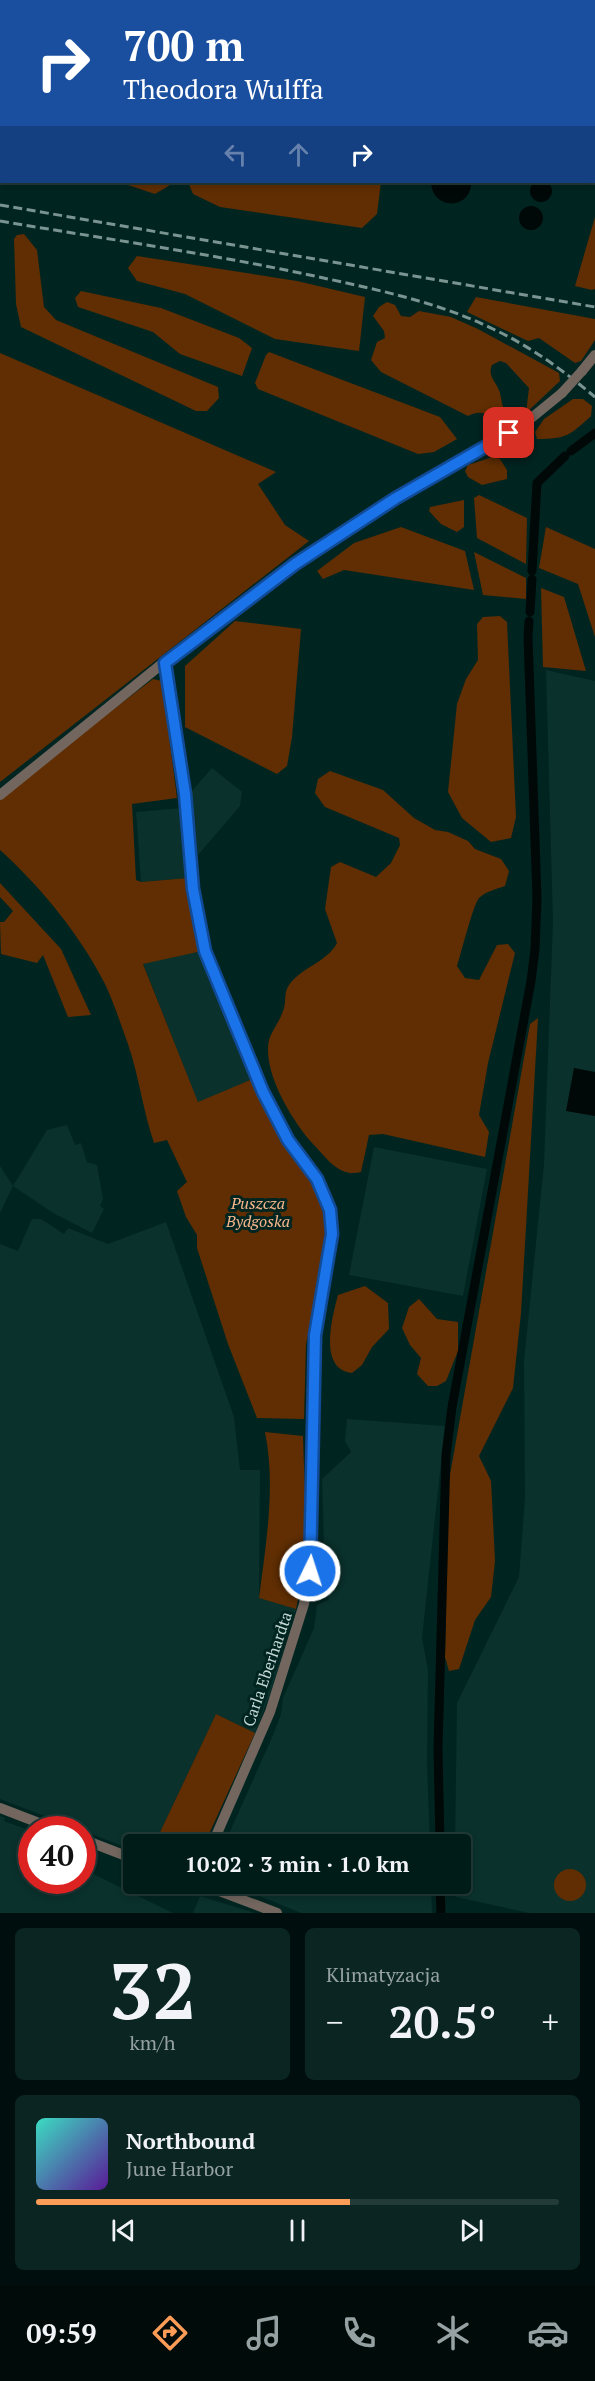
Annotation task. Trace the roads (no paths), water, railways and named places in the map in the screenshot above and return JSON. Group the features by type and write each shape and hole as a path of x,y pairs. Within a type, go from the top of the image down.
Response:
{"street":[{"path":"0,795 165,663 295,564 396,498 524,424 562,393 595,355"},
{"name":"Carla Eberhardta","path":"165,663 185,794 193,889 205,951 263,1092 288,1140 317,1179 330,1210 332,1234 315,1335 312,1554 308,1587 270,1712 217,1834"},
{"path":"0,1809 19,1816"},
{"path":"96,1844 123,1854"},
{"path":"227,1894 277,1913"}],"waterway":[{"path":"571,451 595,433"},
{"path":"532,571 537,483 565,456"},
{"path":"530,612 532,579"},
{"path":"440,1834 438,1748 446,1455 452,1407 535,949 537,898 529,621"},
{"path":"440,1894 441,1913"}],"railway":[{"path":"0,205 595,307"},
{"path":"0,221 279,269 429,304 451,311 520,343 595,397"}],"park label":[{"name":"Puszcza Bydgoska","path":"258,1212"}]}
